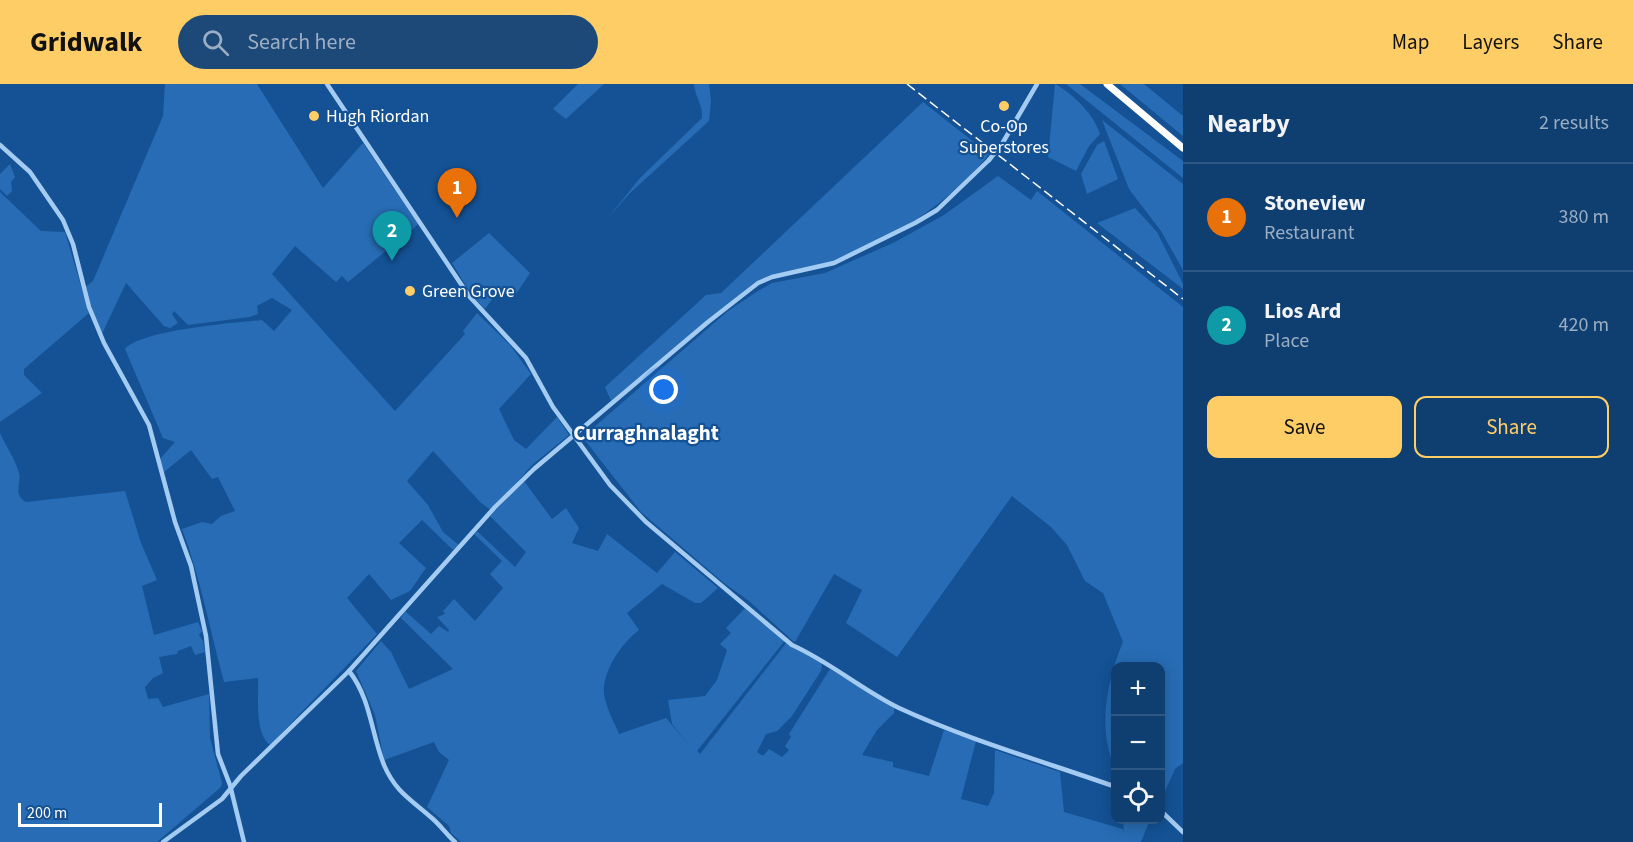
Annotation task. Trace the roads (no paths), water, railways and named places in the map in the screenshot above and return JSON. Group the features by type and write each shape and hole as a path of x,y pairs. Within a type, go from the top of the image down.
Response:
{"highway":[{"path":"1107,84 1183,148"}],"street":[{"path":"327,84 470,296 526,358 553,407 627,505 792,645 817,656 879,697 914,715 1111,785"},
{"path":"163,842 209,809 230,790 349,670 495,507 534,469 758,283 772,277 834,263 937,210 989,160 1002,144 1038,84"},
{"path":"0,145 30,171 63,220 73,244 89,307 104,343 149,425 174,517 191,566 206,636 214,732 244,842"},
{"path":"349,670 369,708 380,752 400,794 433,819 455,842"},
{"path":"1165,814 1183,832"}],"railway":[{"path":"907,84 1183,299"}],"place":[{"name":"Co-Op Superstores","path":"1004,106"},
{"name":"Hugh Riordan","path":"314,116"},
{"name":"Stoneview","path":"457,218"},
{"name":"Lios Ard","path":"392,261"},
{"name":"Green Grove","path":"410,291"}],"district":[{"name":"Curraghnalaght","path":"646,433"}]}
